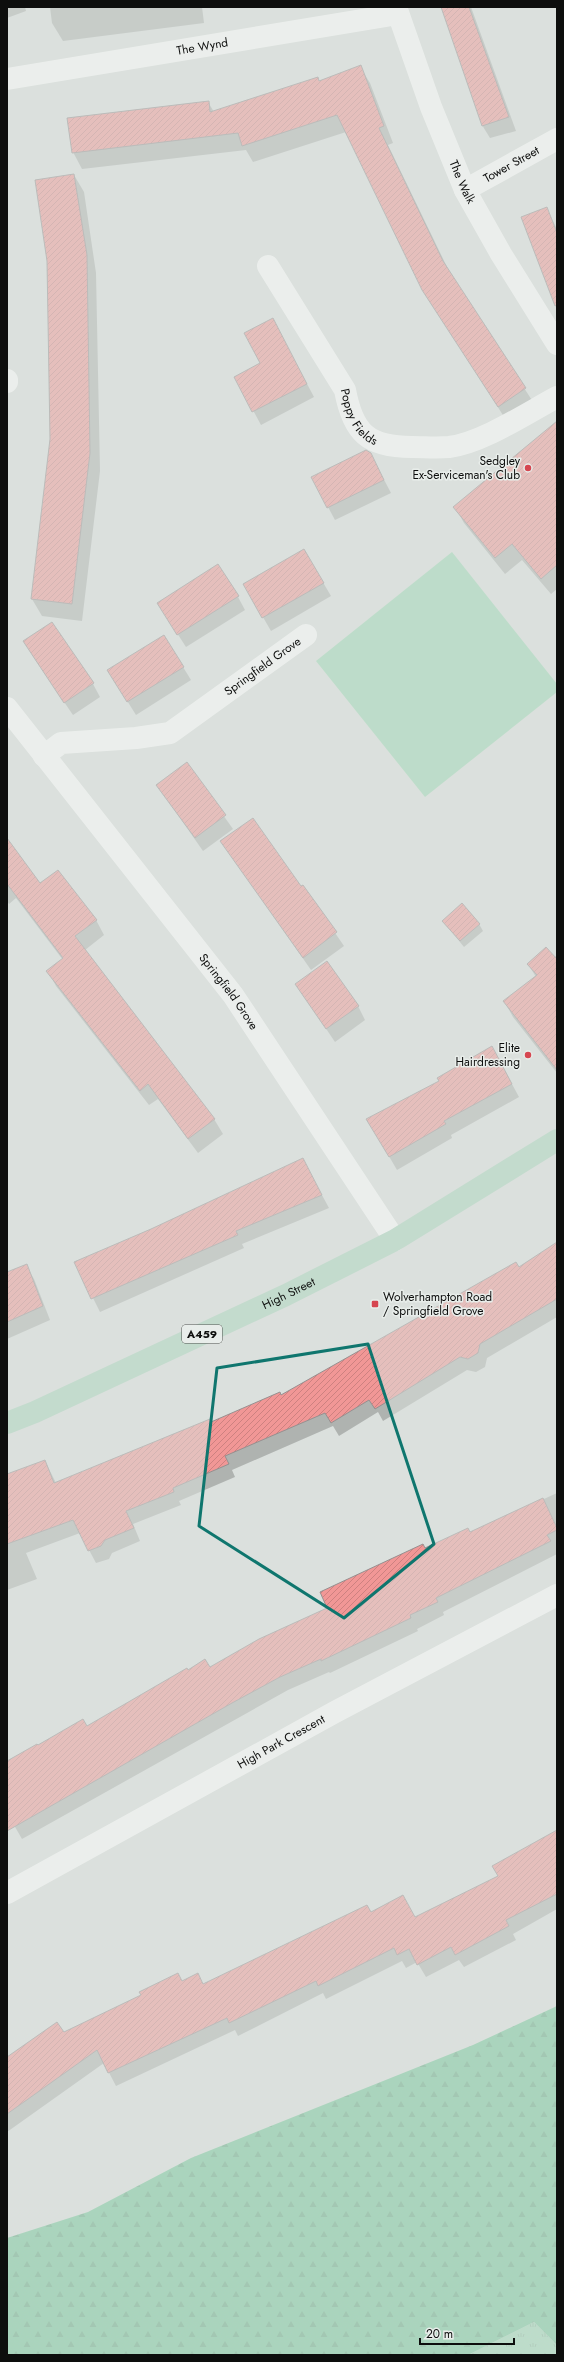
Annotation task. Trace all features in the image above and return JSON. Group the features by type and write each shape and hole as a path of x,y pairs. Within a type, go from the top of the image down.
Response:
{"main road":[{"name":"High Street","path":"7,1423 43,1409 279,1298 395,1240 557,1140"}],"street":[{"name":"The Wynd","path":"7,79 397,10"},
{"name":"The Walk","path":"397,10 431,107 465,190 501,254 557,344"},
{"name":"Tower Street","path":"465,190 557,139"},
{"name":"Poppy Fields","path":"268,266 345,390 349,410 355,424 369,437 383,445 450,447 487,434 557,397"},
{"name":"Springfield Grove","path":"44,756 61,743 136,738 170,733 306,635"},
{"name":"Springfield Grove","path":"7,708 233,995 395,1240"},
{"name":"High Park Crescent","path":"7,1893 335,1712 557,1595"}],"highlighted area":[{"path":"368,1344 434,1544 344,1618 199,1526 217,1368"}],"green space":[{"path":"452,552 557,684 557,692 425,797 316,661"},
{"path":"557,2006 557,2345 534,2322 468,2355 7,2355 7,2238 88,2212 191,2158 473,2045"},
{"path":"534,2322 557,2345 557,2355 468,2355"}],"building":[{"path":"441,7 469,7 509,117 482,126"},
{"path":"361,65 384,126 379,128 443,261 526,388 498,407 422,290 337,115 242,146 238,133 72,153 67,118 209,101 210,112 318,77 319,81"},
{"path":"74,174 87,255 90,453 72,604 31,599 50,439 47,261 35,180"},
{"path":"547,207 557,233 557,305 555,306 521,217"},
{"path":"273,318 307,384 252,412 234,377 260,363 244,333"},
{"name":"Sedgley Ex-Serviceman's Club","path":"557,421 557,565 541,579 512,544 495,558 453,507"},
{"path":"366,450 371,453 384,480 327,508 311,477"},
{"path":"304,549 324,583 262,618 243,584"},
{"path":"218,564 239,596 177,635 157,603"},
{"path":"52,622 94,683 64,703 23,641"},
{"path":"164,635 184,667 127,702 107,670"},
{"path":"187,762 226,815 195,838 156,785"},
{"path":"253,818 301,886 303,885 337,932 303,958 220,841"},
{"path":"7,838 40,883 58,870 97,920 75,936 215,1119 188,1139 148,1084 140,1091 46,971 63,958 7,884"},
{"path":"462,903 480,924 460,941 442,921"},
{"path":"546,947 557,959 557,1070 503,1001 537,975 527,964"},
{"path":"327,961 359,1006 326,1029 295,984"},
{"path":"492,1046 512,1084 444,1121 446,1124 389,1157 366,1119 439,1081 437,1078"},
{"path":"303,1158 322,1195 236,1231 238,1235 91,1299 74,1262 151,1229"},
{"path":"557,1242 557,1299 480,1344 478,1353 468,1359 460,1357 375,1409 369,1400 331,1423 325,1413 225,1456 229,1464 173,1488 174,1492 126,1511 134,1528 105,1540 101,1546 88,1551 73,1520 7,1544 7,1474 45,1460 54,1483 210,1419 211,1422 280,1392 281,1395 516,1262 519,1267"},
{"path":"27,1264 43,1306 7,1322 7,1272"},
{"path":"543,1498 557,1528 557,1530 547,1535 551,1541 436,1598 438,1602 410,1615 411,1618 321,1661 321,1659 280,1677 7,1831 7,1761 83,1719 87,1726 205,1659 210,1667 259,1639 327,1608 320,1592 423,1544 425,1548 468,1528 470,1532"},
{"path":"557,1830 557,1894 506,1920 509,1926 455,1955 451,1947 417,1965 409,1949 397,1955 394,1948 318,1986 316,1981 229,2023 227,2018 108,2073 97,2050 7,2114 7,2057 57,2022 64,2032 141,1995 139,1992 178,1973 182,1981 198,1973 203,1984 367,1905 371,1912 403,1895 415,1917 498,1876 492,1866"}],"place":[{"name":"Sedgley Ex-Serviceman's Club","path":"528,468"},
{"name":"Elite Hairdressing","path":"528,1055"},
{"name":"Wolverhampton Road / Springfield Grove","path":"375,1304"}]}
